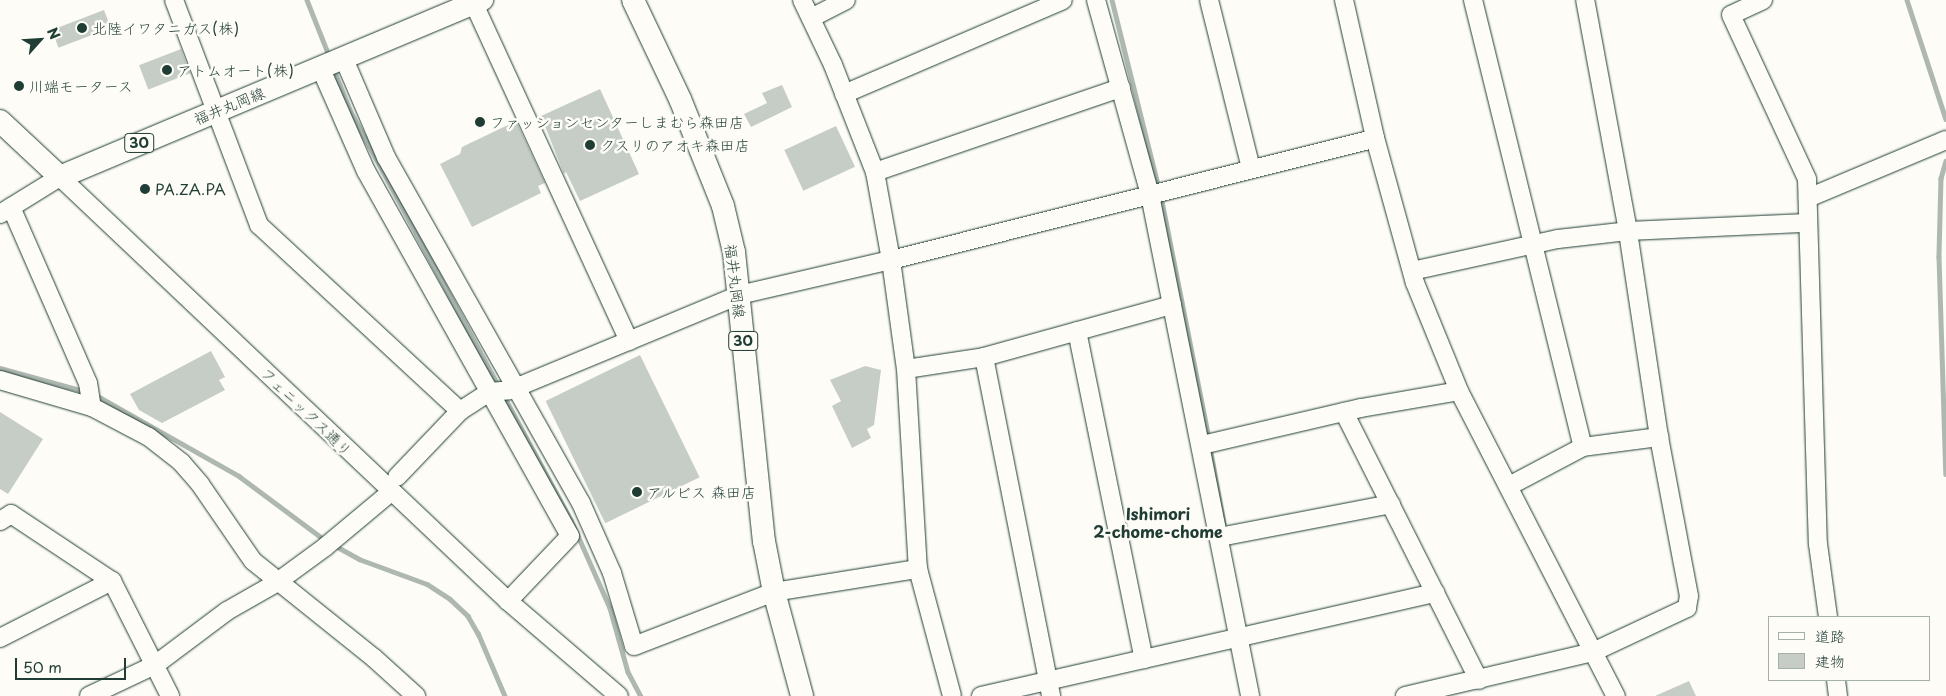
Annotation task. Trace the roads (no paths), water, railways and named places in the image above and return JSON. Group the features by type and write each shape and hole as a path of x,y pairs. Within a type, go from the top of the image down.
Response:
{"main road":[{"name":"福井丸岡線","path":"633,0 684,107 723,206 734,252 750,426 774,592 802,696"},
{"name":"福井丸岡線","path":"60,178 217,110 321,69 478,2"},
{"name":"フェニックス通り","path":"0,121 60,178"}],"street":[{"path":"174,0 259,225 460,411"},
{"path":"802,0 844,94 875,172 891,260 906,369 918,569 952,696"},
{"path":"811,18 846,0"},
{"path":"844,94 1063,0"},
{"path":"1096,0 1150,195 1202,445 1250,696"},
{"path":"1209,0 1251,169"},
{"path":"1345,0 1375,138 1412,271 1459,391 1616,696"},
{"path":"1473,0 1583,447"},
{"path":"1405,696 1593,652 1687,608 1689,596 1659,437 1628,231 1585,0"},
{"path":"1763,0 1731,15 1807,179 1818,544 1828,616"},
{"path":"478,2 629,340"},
{"path":"344,59 386,157 502,391 570,536 508,601"},
{"path":"321,69 366,172 502,391 581,503 612,573 634,646 774,592 918,569"},
{"path":"875,172 1121,88"},
{"path":"89,696 155,665 227,612 276,582 394,484 460,411 502,391 739,295 891,260 1375,138"},
{"path":"1808,198 1946,140"},
{"path":"60,178 5,210 88,383 92,407"},
{"name":"フェニックス通り","path":"60,178 394,484 508,601 619,696"},
{"path":"1412,271 1532,245 1628,231 1807,223"},
{"path":"906,369 984,357 1172,305"},
{"path":"1077,331 1144,659"},
{"path":"984,357 1049,688"},
{"path":"0,380 92,407 149,437 181,462 223,514 253,561 276,582 374,658 416,696"},
{"path":"1202,445 1344,412 1459,391"},
{"path":"1344,412 1479,680"},
{"path":"1509,486 1583,447 1659,437"},
{"path":"1220,537 1391,504"},
{"path":"0,521 11,514 112,581 170,696"},
{"path":"0,638 112,581"},
{"path":"982,696 1049,688 1144,659 1436,593"},
{"path":"1836,681 1838,696"}],"waterway":[{"path":"307,0 330,58"},
{"path":"1112,0 1159,189"},
{"path":"1907,0 1946,119"},
{"path":"334,70 351,112 499,387"},
{"path":"1946,161 1941,178 1939,257 1946,474"},
{"path":"1161,196 1209,439"},
{"path":"0,368 84,391"},
{"path":"94,394 239,476 325,540"},
{"path":"504,396 571,520 610,608 628,672 641,696"},
{"path":"1210,447 1224,523"},
{"path":"334,545 359,559 427,584 450,599 468,616 478,633 505,696"}],"place":[{"name":"北陸イワタニガス(株)","path":"82,28"},
{"name":"アトムオート(株)","path":"167,70"},
{"name":"川端モータース","path":"19,86"},
{"name":"ファッションセンターしまむら森田店","path":"480,122"},
{"name":"クスリのアオキ森田店","path":"590,145"},
{"name":"PA.ZA.PA","path":"145,189"},
{"name":"アルビス 森田店","path":"637,492"}],"district":[{"name":"Ishimori 2-chome-chome","path":"1158,522"}]}
